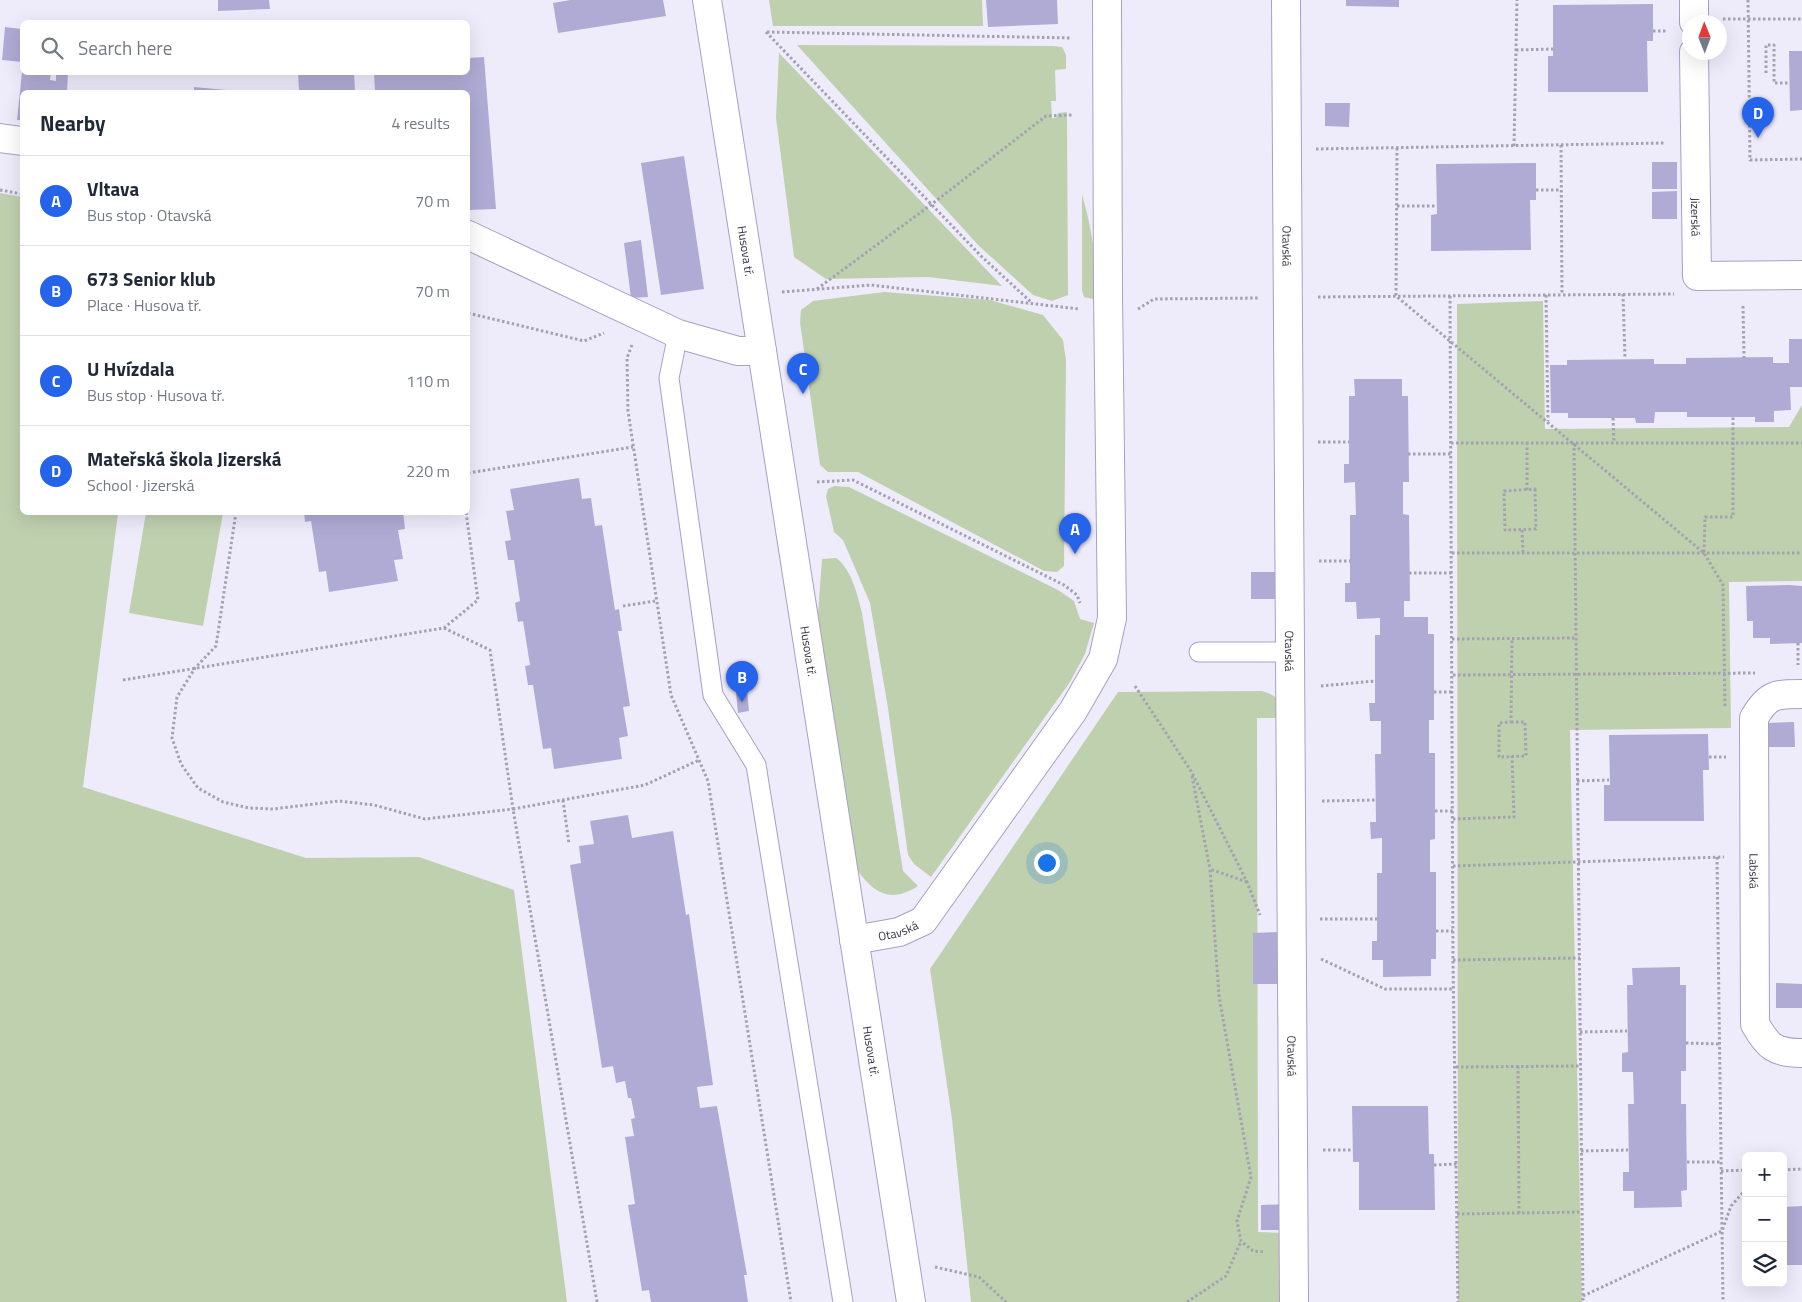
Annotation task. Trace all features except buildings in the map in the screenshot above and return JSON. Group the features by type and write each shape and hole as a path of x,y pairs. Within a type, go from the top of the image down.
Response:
{"street":[{"name":"Husova tř.","path":"707,0 911,1302"},
{"name":"Otavská","path":"854,940 898,932 923,920 1073,712 1103,659 1112,618 1108,309 1108,0"},
{"name":"Otavská","path":"1286,0 1294,1302"},
{"path":"1694,0 1701,15"},
{"name":"Jizerská","path":"1694,60 1697,276 1802,274"},
{"path":"0,138 20,141"},
{"path":"470,237 642,319 678,334 738,351 762,351"},
{"name":"Labská","path":"1800,683 1782,694 1764,701 1754,718 1755,1024 1765,1041 1783,1053 1802,1053"}],"lane":[{"path":"678,334 670,378 713,695 756,765 843,1302"},
{"path":"1199,652 1290,652"}],"path":[{"path":"1514,146 1516,0"},
{"path":"1748,0 1750,160 1802,159"},
{"path":"1727,20 1802,19"},
{"path":"1032,303 981,256 766,32 1072,38"},
{"path":"1766,73 1766,45 1774,45 1774,83 1790,83"},
{"path":"1516,50 1553,49"},
{"path":"816,290 1046,116 1072,115"},
{"path":"1287,149 1695,143"},
{"path":"1561,145 1562,295"},
{"path":"1396,148 1396,296"},
{"path":"0,190 20,194"},
{"path":"1536,190 1561,190"},
{"path":"1396,206 1437,206"},
{"path":"753,295 871,285 1073,309 1137,309 1154,299 1683,294"},
{"path":"1623,294 1626,359"},
{"path":"1546,295 1548,422"},
{"path":"1396,296 1704,553 1723,585 1724,673"},
{"path":"1450,296 1453,675 1452,931 1456,1067 1458,1302"},
{"path":"1743,302 1744,358"},
{"path":"470,313 584,341 608,332"},
{"path":"642,319 627,358 628,412 670,695 708,781 791,1302"},
{"path":"1704,553 1705,517 1733,516 1733,417"},
{"path":"1613,418 1614,443"},
{"path":"1313,442 1349,442"},
{"path":"1451,443 1802,443"},
{"path":"1527,443 1527,490"},
{"path":"1574,443 1583,1302"},
{"path":"470,473 633,447"},
{"path":"1408,454 1451,454"},
{"path":"817,482 854,480 1064,585"},
{"path":"1535,489 1536,529 1505,530 1504,491 1527,490 1535,489"},
{"path":"236,515 216,646 196,668 177,697 172,738 181,764 198,788 222,802 249,808 273,809 339,801 374,805 425,819 513,808 645,785 699,760"},
{"path":"123,680 444,628 478,600 466,515"},
{"path":"1522,530 1523,553"},
{"path":"1452,553 1802,553"},
{"path":"1314,561 1350,561"},
{"path":"1410,573 1452,573"},
{"path":"623,606 656,601"},
{"path":"444,628 490,650 513,808 597,1302"},
{"path":"1452,638 1576,638"},
{"path":"1512,638 1512,722"},
{"path":"1798,644 1800,683"},
{"path":"1453,675 1762,673"},
{"path":"1290,687 1375,681"},
{"path":"1135,686 1191,771 1247,882 1262,919 1293,933"},
{"path":"1434,692 1453,692"},
{"path":"1512,722 1525,722 1526,756 1499,757 1499,723 1512,722"},
{"path":"1453,819 1514,817 1512,756"},
{"path":"1709,757 1726,757"},
{"path":"1187,1302 1226,1276 1241,1241 1237,1221 1251,1177 1219,996 1210,869 1191,771"},
{"path":"1577,781 1609,780"},
{"path":"563,800 569,844"},
{"path":"1316,801 1376,800"},
{"path":"1435,811 1453,812"},
{"path":"1453,866 1578,860 1755,856"},
{"path":"1717,857 1723,1302"},
{"path":"1210,869 1247,882"},
{"path":"1317,919 1377,919"},
{"path":"1436,932 1452,931"},
{"path":"1317,957 1385,989 1454,989"},
{"path":"1453,960 1580,958"},
{"path":"1580,1032 1627,1031"},
{"path":"1686,1043 1720,1044"},
{"path":"1518,1066 1519,1213"},
{"path":"1456,1067 1580,1066"},
{"path":"1319,1150 1353,1150"},
{"path":"1581,1150 1628,1150"},
{"path":"1687,1162 1721,1162"},
{"path":"1434,1165 1457,1164"},
{"path":"1787,1170 1802,1169"},
{"path":"1721,1170 1742,1170"},
{"path":"1583,1296 1722,1231 1731,1206 1742,1194"},
{"path":"1457,1214 1582,1212"},
{"path":"1241,1241 1253,1251 1293,1254"},
{"path":"904,1259 979,1277 1006,1302"}],"green space":[{"path":"769,0 982,0 983,26 773,26"},
{"path":"797,45 1062,47 1066,55 1066,69 1055,70 1056,101 1051,101 1052,118 1056,118 1058,113 1067,112 1068,295 1052,301 1033,295 978,245"},
{"path":"779,53 1002,286 928,277 826,279 794,257 776,118"},
{"path":"0,193 20,197 20,515 118,515 83,787 306,858 419,857 514,890 567,1302 0,1302"},
{"path":"1082,194 1093,247 1097,300 1084,297 1082,290"},
{"path":"884,292 990,300 1043,315 1063,340 1066,360 1064,566 1057,572 1044,571 858,472 828,472 820,465 800,322 801,310 813,301"},
{"path":"1543,301 1545,429 1789,427 1802,405 1802,581 1729,582 1731,728 1570,730 1582,1302 1458,1302 1457,304"},
{"path":"834,486 849,487 1058,590 1074,601 1080,619 1094,623 1085,654 1070,682 931,877 914,864 908,855 888,708 870,603 843,540 834,532 826,496 828,489"},
{"path":"146,515 223,515 203,626 129,613"},
{"path":"836,558 850,575 862,613 903,871 918,886 899,894 891,895 876,889 862,877 856,868 818,614 822,559"},
{"path":"1262,691 1278,700 1282,718 1257,718 1258,1232 1288,1233 1293,1302 971,1302 952,1119 930,969 1118,692"}],"place":[{"name":"Mateřská škola Jizerská","path":"1758,138"},
{"name":"U Hvízdala","path":"803,394"},
{"name":"Vltava","path":"1075,554"},
{"name":"673 Senior klub","path":"742,702"}]}
